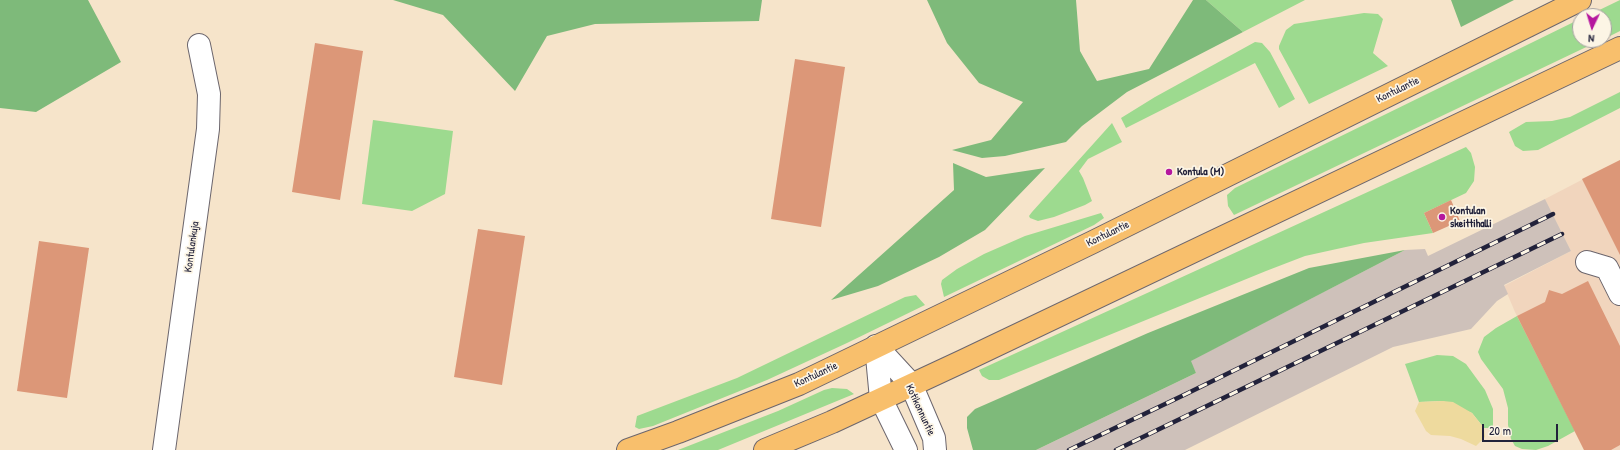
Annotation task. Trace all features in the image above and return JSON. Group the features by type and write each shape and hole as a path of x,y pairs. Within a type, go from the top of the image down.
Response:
{"main road":[{"name":"Kontulantie","path":"628,450 678,432 799,384 1093,242 1580,0"},
{"path":"765,450 832,422 881,399 1620,48"}],"street":[{"name":"Kontulankuja","path":"164,450 208,129 209,94 199,45"},
{"name":"Kotikonnuntie","path":"876,346 911,384 934,438 935,450"},
{"path":"876,346 881,399 906,450"}],"shaded area":[{"path":"1620,160 1620,450 1584,450 1515,312 1504,286 1571,251 1545,199"},
{"path":"1545,199 1571,251 1504,285 1508,294 1497,301 1471,329 1393,347 1185,450 1036,450 1196,373 1190,361 1405,250 1425,249 1428,256"}],"green space":[{"path":"0,0 88,0 121,62 36,112 0,108"},
{"path":"393,0 762,0 759,21 595,24 547,36 515,91 443,15"},
{"path":"927,0 1076,0 1080,51 1097,81 1149,69 1193,0 1206,0 1243,32 1127,92 1082,126 1066,142 1005,156 982,158 952,150 991,140 1023,102 979,83 947,43"},
{"path":"1206,0 1305,0 1243,32"},
{"path":"1451,0 1514,0 1461,27"},
{"path":"1620,0 1620,31 1612,35 1612,8 1604,8"},
{"path":"1364,13 1378,14 1383,19 1373,53 1388,66 1309,104 1279,49 1286,30 1294,24"},
{"path":"1572,23 1572,48 1584,48 1234,215 1228,206 1227,195 1235,188"},
{"path":"1255,42 1262,43 1270,52 1295,99 1279,108 1255,63 1126,128 1121,118 1155,97"},
{"path":"1620,92 1620,108 1538,150 1523,151 1515,146 1509,132 1526,122 1552,121 1570,117"},
{"path":"373,120 453,131 445,194 412,211 362,204"},
{"path":"1112,123 1122,142 1088,159 1079,171 1092,201 1054,217 1038,221 1030,218 1029,216 1032,212"},
{"path":"1466,147 1471,153 1475,167 1474,181 1466,193 1424,213 1433,233 1364,243 1305,256 999,380 989,380 982,376 979,370"},
{"path":"953,163 986,177 1045,168 985,230 939,257 878,286 831,300 954,190"},
{"path":"1101,213 1104,218 1094,225 944,297 941,284 942,280 957,269 984,254 1025,236"},
{"path":"1405,250 1191,361 1196,373 1036,450 973,450 967,428 967,417 975,409 1148,333 1309,268"},
{"path":"916,295 925,305 847,343 767,380 653,426 639,429 635,427 637,416 737,378 905,297"},
{"path":"1517,316 1575,431 1548,446 1536,450 1522,449 1515,446 1511,439 1508,425 1508,408 1503,389 1481,359 1478,352 1484,337"},
{"path":"1437,355 1453,356 1466,364 1485,390 1493,409 1493,428 1484,428 1472,413 1443,401 1419,402 1405,364"},
{"path":"832,388 847,389 854,394 718,450 678,450 778,411 824,390"}],"sand":[{"path":"1419,402 1453,402 1472,413 1484,428 1485,437 1476,446 1450,436 1431,435 1426,431 1415,411"}],"building":[{"path":"315,43 363,51 340,200 292,192"},
{"path":"795,59 845,67 821,227 771,219"},
{"path":"1620,160 1620,255 1582,179"},
{"name":"Kontulan skeittihalli","path":"1451,200 1460,221 1433,233 1424,213"},
{"path":"478,229 525,236 502,385 454,377"},
{"path":"39,241 89,248 67,398 17,391"},
{"path":"1588,281 1620,346 1620,445 1611,450 1584,450 1517,316 1545,302 1549,290 1562,294"}],"railway":[{"path":"1069,450 1553,214"},
{"path":"1116,450 1562,234"}],"place":[{"name":"Kontula (M)","path":"1169,172"},
{"name":"Kontulan skeittihalli","path":"1442,217"}]}
